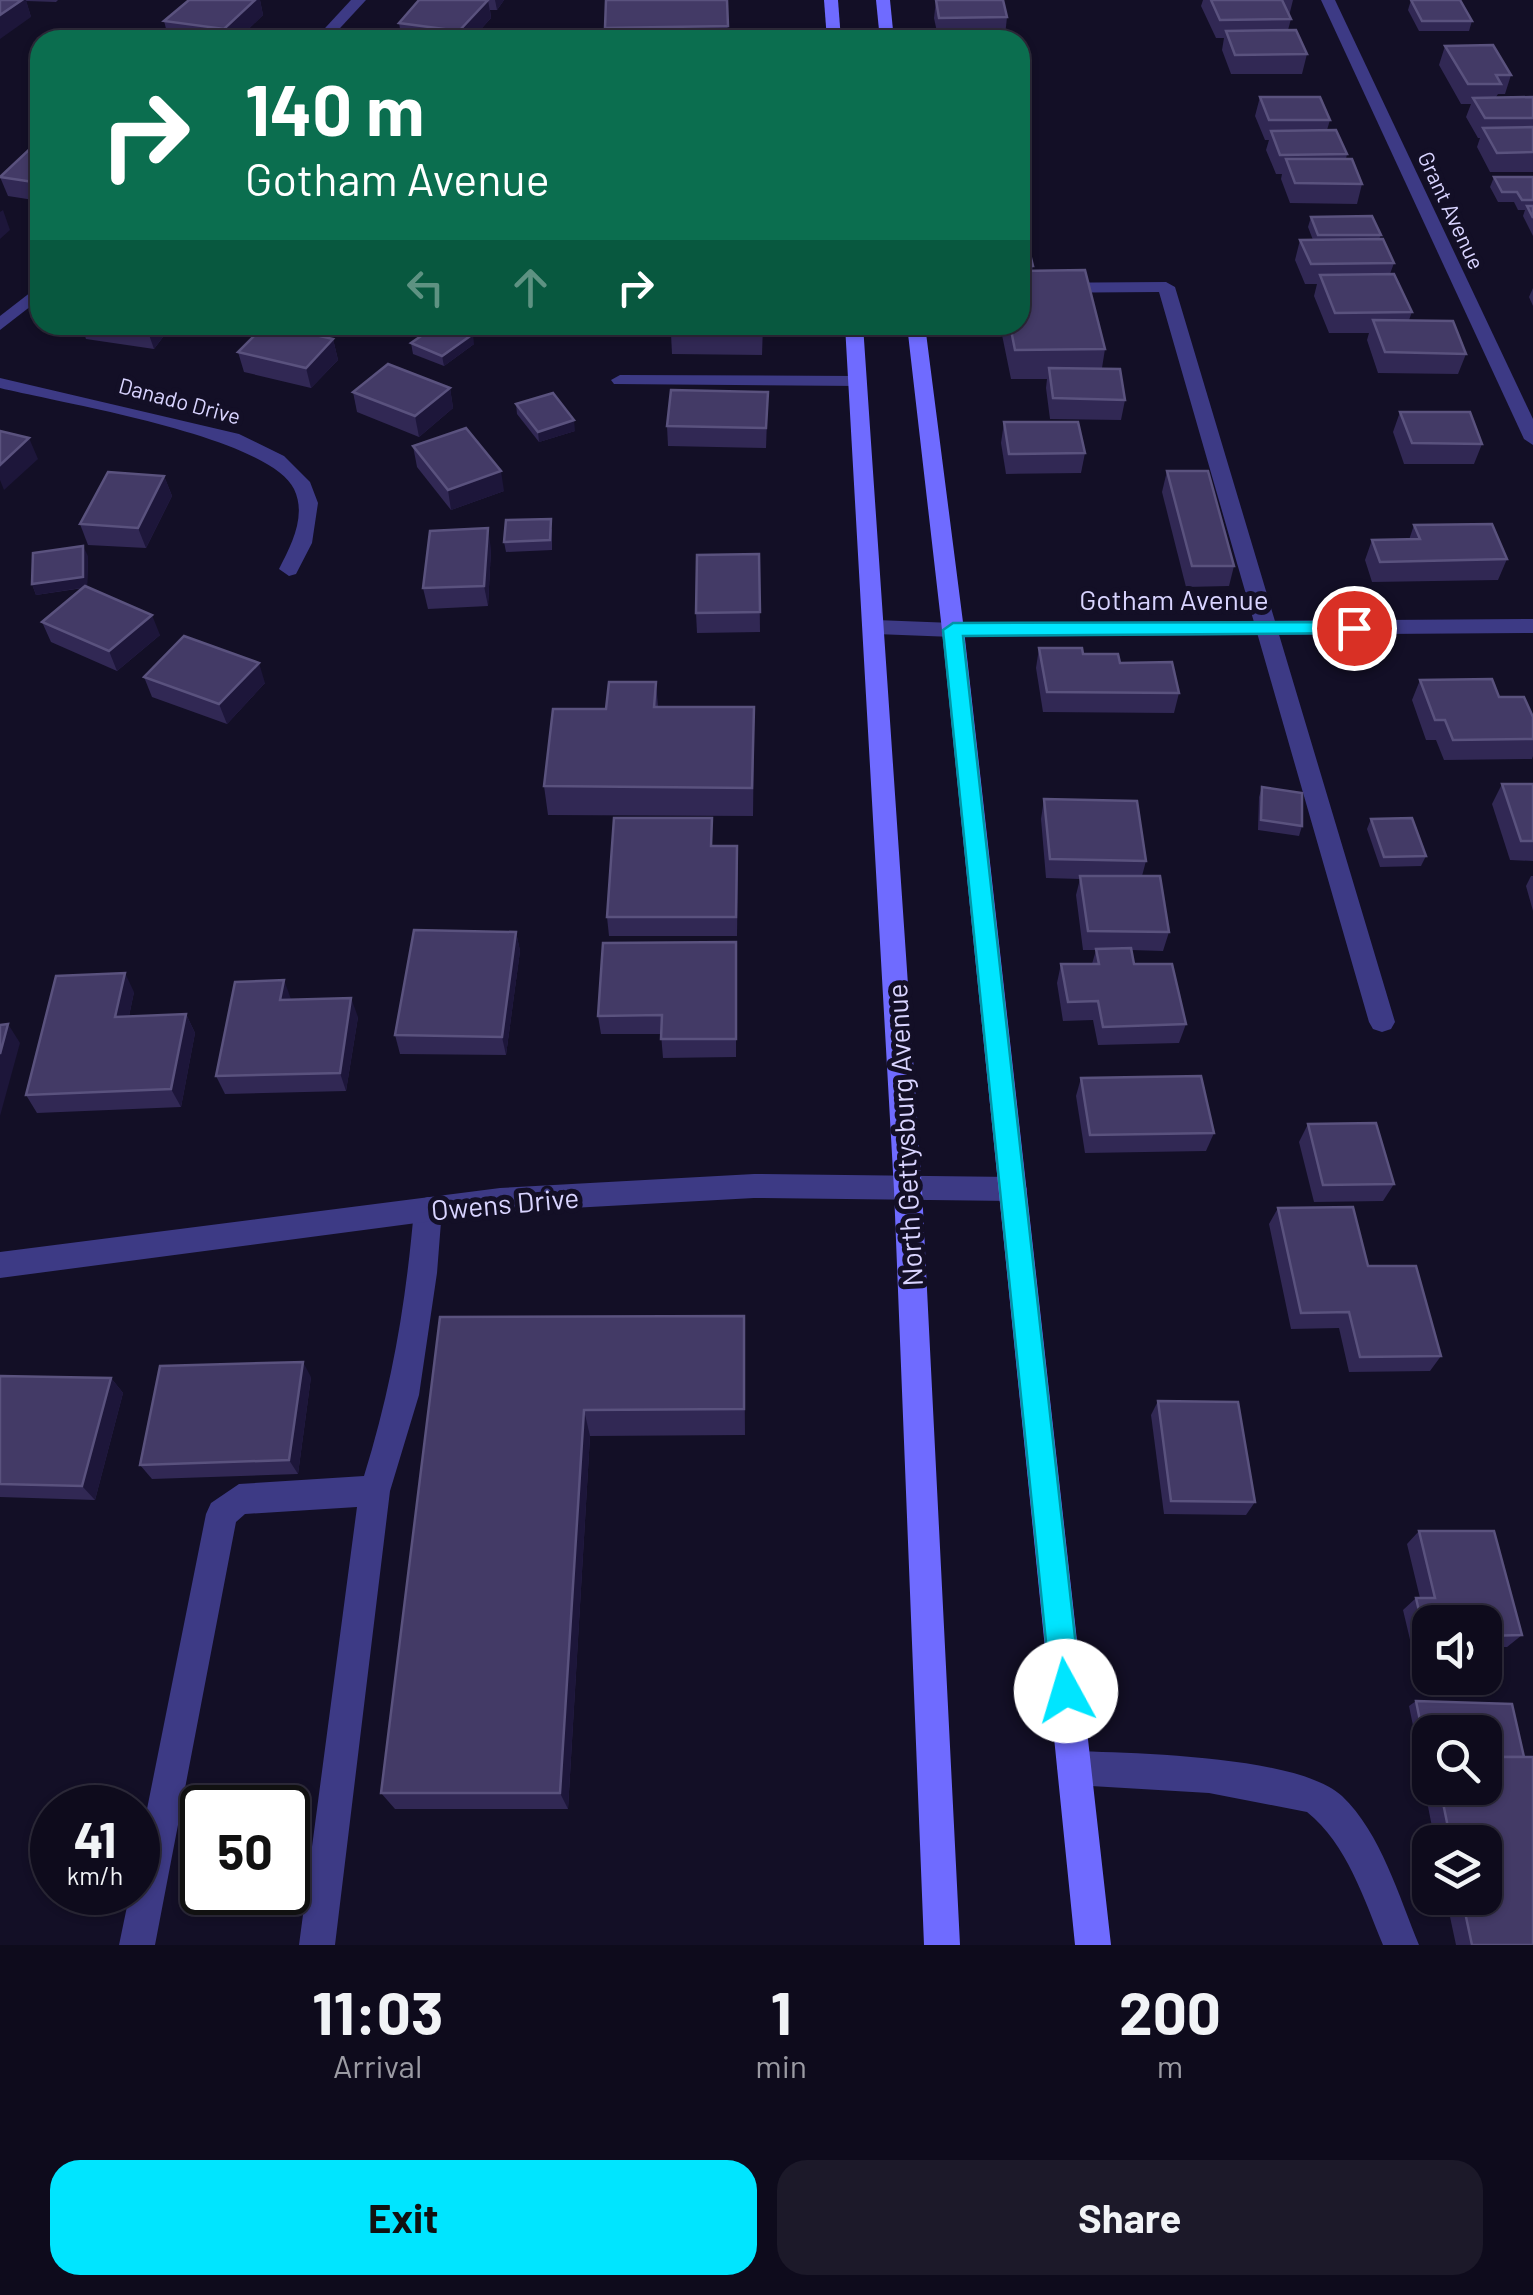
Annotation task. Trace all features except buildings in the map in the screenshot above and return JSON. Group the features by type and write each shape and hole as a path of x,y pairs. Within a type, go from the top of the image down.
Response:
{"main road":[{"path":"831,0 833,30"},
{"path":"883,0 886,30"},
{"name":"North Gettysburg Avenue","path":"855,335 876,627 908,1190 942,1945"},
{"path":"917,335 953,630 1093,1945"}],"street":[{"path":"330,30 359,0"},
{"name":"Grant Avenue","path":"1328,0 1533,439"},
{"path":"1030,288 1166,286 1382,1022"},
{"path":"0,326 30,299"},
{"path":"620,380 858,381"},
{"name":"Danado Drive","path":"0,383 232,438 266,452 295,471 307,490 311,513 306,538 288,568"},
{"name":"Gotham Avenue","path":"876,627 953,630 1533,626"},
{"name":"Owens Drive","path":"0,1265 500,1200 754,1186 1013,1189"},
{"path":"317,1945 375,1491 404,1396 423,1273 428,1209"},
{"path":"137,1945 222,1514 239,1498 375,1491"},
{"path":"1074,1768 1191,1772 1256,1782 1319,1800 1363,1857 1402,1945"}],"route":[{"path":"1066,1691 953,630 1354,628"}]}
